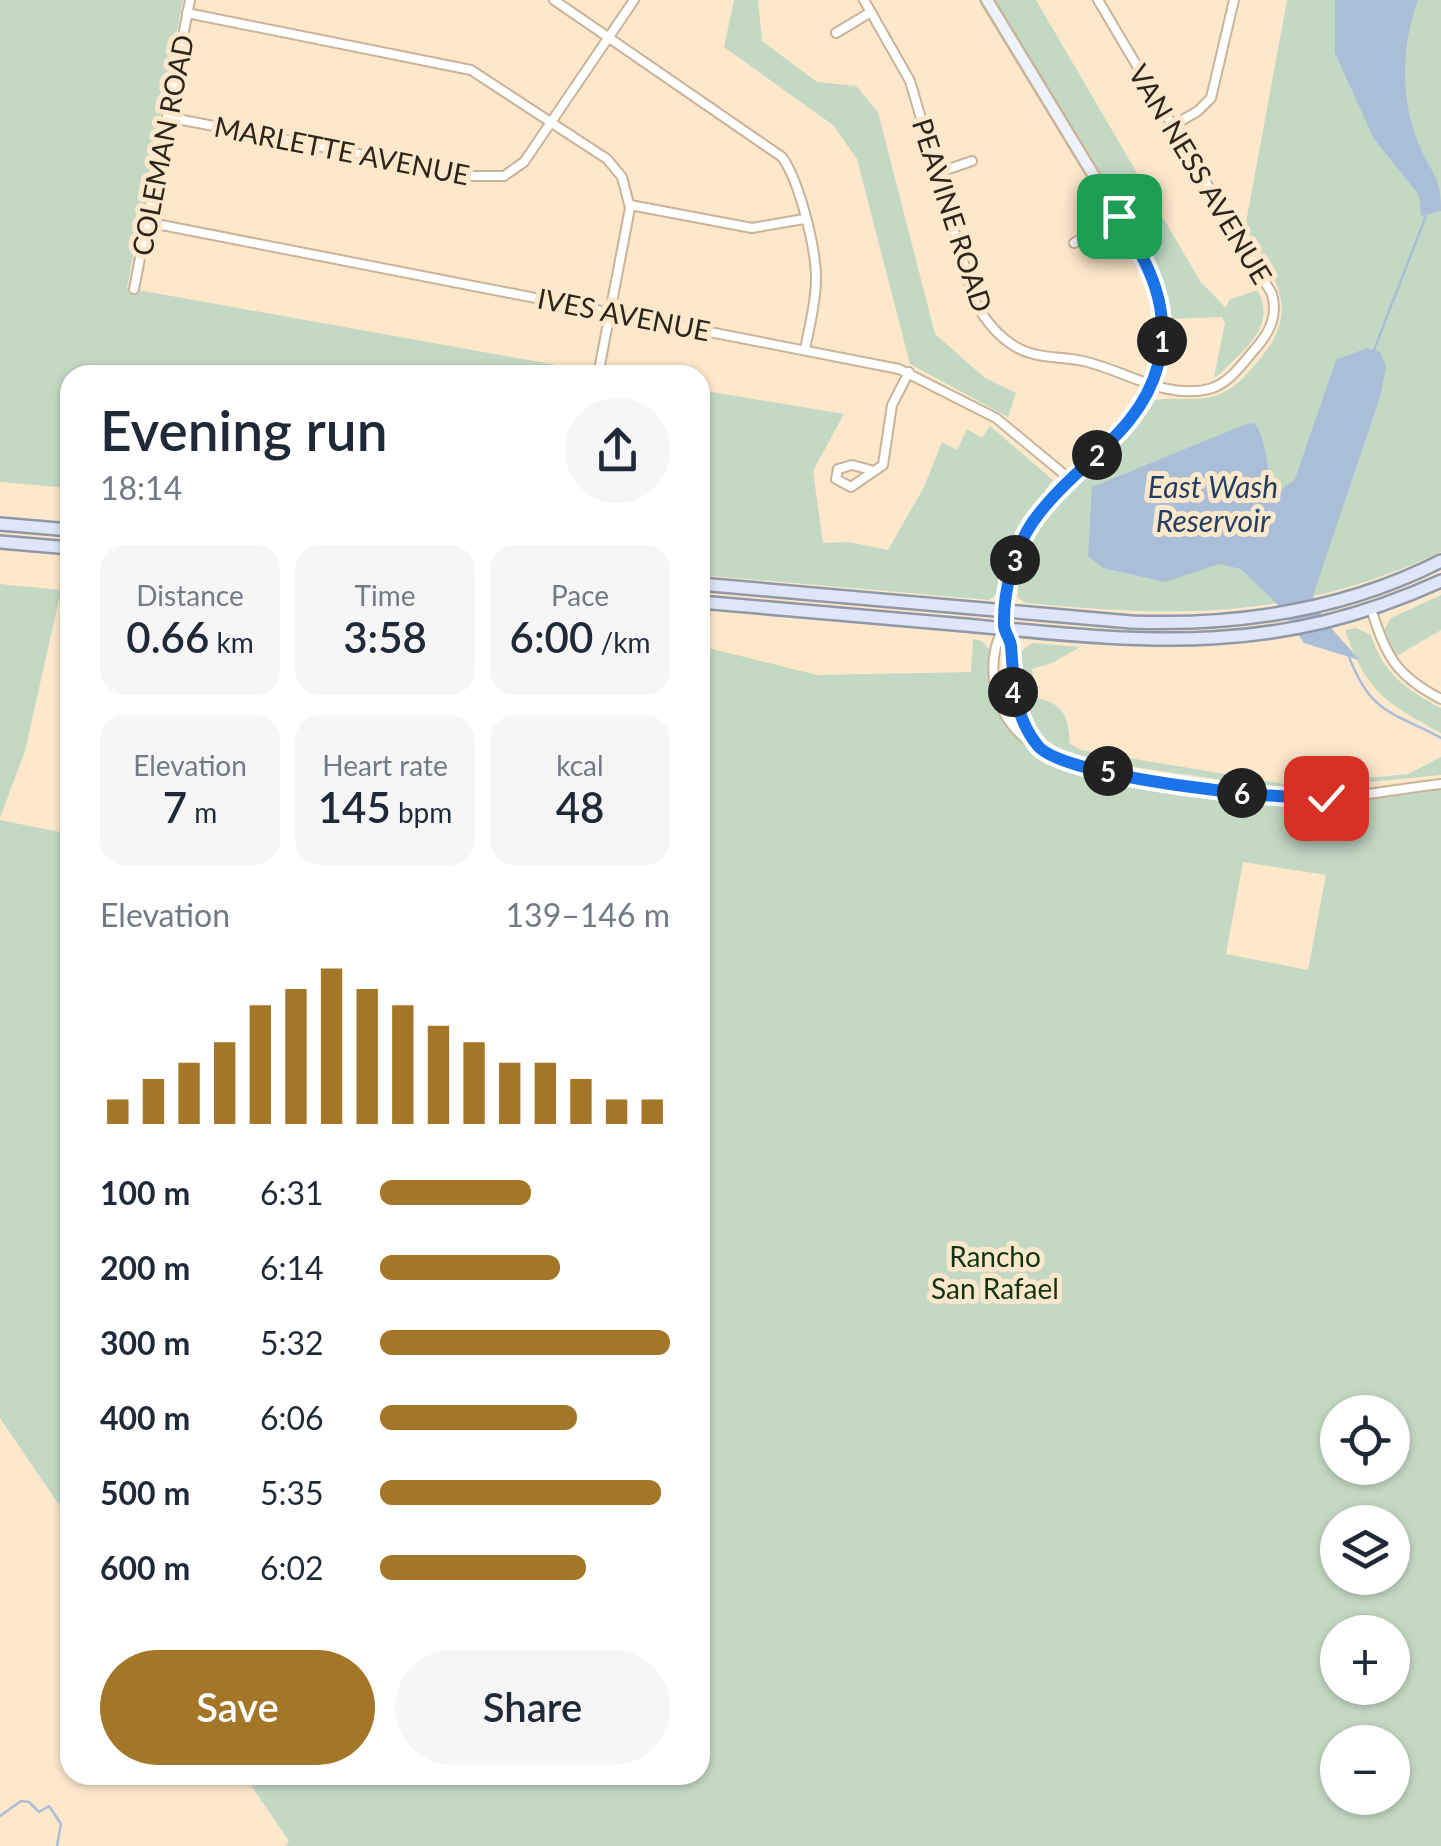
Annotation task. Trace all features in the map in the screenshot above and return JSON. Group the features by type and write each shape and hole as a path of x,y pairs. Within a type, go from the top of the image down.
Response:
{"main road":[{"path":"0,524 60,529"},
{"path":"0,542 60,547"},
{"path":"710,585 1131,622 1223,621 1307,608 1392,583 1441,561"},
{"path":"710,603 1123,640 1202,641 1339,619 1441,582"},
{"path":"1371,609 1372,601 1392,583"},
{"path":"1339,619 1358,607 1365,592"}],"street":[{"name":"COLEMAN ROAD","path":"134,289 190,0"},
{"path":"554,0 775,150 793,176 816,276 805,350"},
{"name":"MARLETTE AVENUE","path":"167,117 487,178 504,176 520,167 634,0"},
{"name":"PEAVINE ROAD","path":"864,0 910,82 975,302 991,327 1024,351 1086,361 1152,384"},
{"path":"986,0 1147,263 1159,297 1162,341 1152,384 1131,420 1044,508 1024,537 1014,564 1003,629 995,646 1000,703 1012,726 1059,760 1088,768 1270,797 1326,798 1441,784"},
{"name":"VAN NESS AVENUE","path":"1098,0 1267,284 1275,312 1261,342 1219,386 1191,392 1152,384"},
{"path":"1172,126 1211,98 1234,0"},
{"path":"836,33 871,12"},
{"path":"187,13 472,70 616,168 627,187 630,205 600,365"},
{"path":"937,173 972,162"},
{"path":"630,205 752,228 804,220"},
{"path":"1074,243 1119,216"},
{"name":"IVES AVENUE","path":"146,222 909,372 1003,422 1071,480"},
{"path":"870,470 882,465 886,458 892,405 909,372"},
{"path":"1371,609 1395,667 1413,684 1441,699"},
{"path":"1003,629 1011,646 1015,699 1037,745"}],"green space":[{"path":"0,0 183,0 127,288 556,365 60,365 60,487 0,482"},
{"path":"734,0 758,0 762,41 817,82 856,86 878,112 935,334 985,378 1016,393 1008,417 910,364 857,159 833,125 724,47"},
{"path":"994,0 1036,0 1200,281 1226,308 1229,300 1257,290 1263,303 1261,326 1247,347 1219,375 1214,377 1225,323 1222,317 1170,319 1161,275 1150,251"},
{"path":"1287,0 1441,0 1441,552 1388,574 1287,602 1187,611 1026,603 1018,598 1021,570 1047,517 1150,402 1211,397 1226,391 1248,373 1272,341 1282,309 1279,293 1245,228"},
{"path":"710,392 844,414 813,471 823,543 849,542 888,550 924,487 942,442 957,450 967,429 982,438 990,426 1053,480 1015,532 998,593 989,600 710,576"},
{"path":"0,584 60,590 25,751 0,818"},
{"path":"1441,595 1441,630 1395,657 1384,630 1391,618"},
{"path":"1356,628 1371,635 1382,660 1398,679 1441,708 1441,733 1392,704 1371,683 1345,630"},
{"name":"Rancho San Rafael","path":"973,639 982,641 992,653 997,705 1006,722 1032,749 1077,773 1281,803 1327,804 1441,789 1441,1846 285,1846 289,1841 251,1785 710,1785 710,648 817,675 971,672","holes":["1243,862 1326,875 1308,970 1226,954"]},
{"path":"1032,643 1080,647 1032,669 1038,698 1060,709 1070,744 1081,750 1291,785 1408,774 1441,757 1441,775 1291,790 1080,759 1039,732 1023,704 1016,655"},
{"path":"0,820 60,832 60,1506 0,1418"}],"water":[{"path":"1335,0 1418,0 1408,36 1406,93 1413,130 1438,183 1441,211 1421,216 1419,195 1374,139 1335,53"},
{"name":"East Wash Reservoir","path":"1367,348 1380,352 1386,367 1380,397 1313,595 1326,621 1359,660 1304,643 1278,605 1241,569 1219,564 1165,582 1103,568 1088,556 1092,487 1244,425 1254,423 1259,431 1278,493 1295,479 1336,360"}],"waterway":[{"path":"1374,350 1426,216"},
{"path":"1349,657 1375,701 1441,738"},
{"path":"0,1816 21,1801 29,1802 39,1812 49,1806 61,1824 57,1846"}],"route":[{"path":"1119,216 1140,249 1157,289 1162,316 1159,362 1136,414 1044,508 1018,551 1003,629 1011,646 1010,672 1019,712 1037,745 1072,764 1256,796 1326,798"}]}
